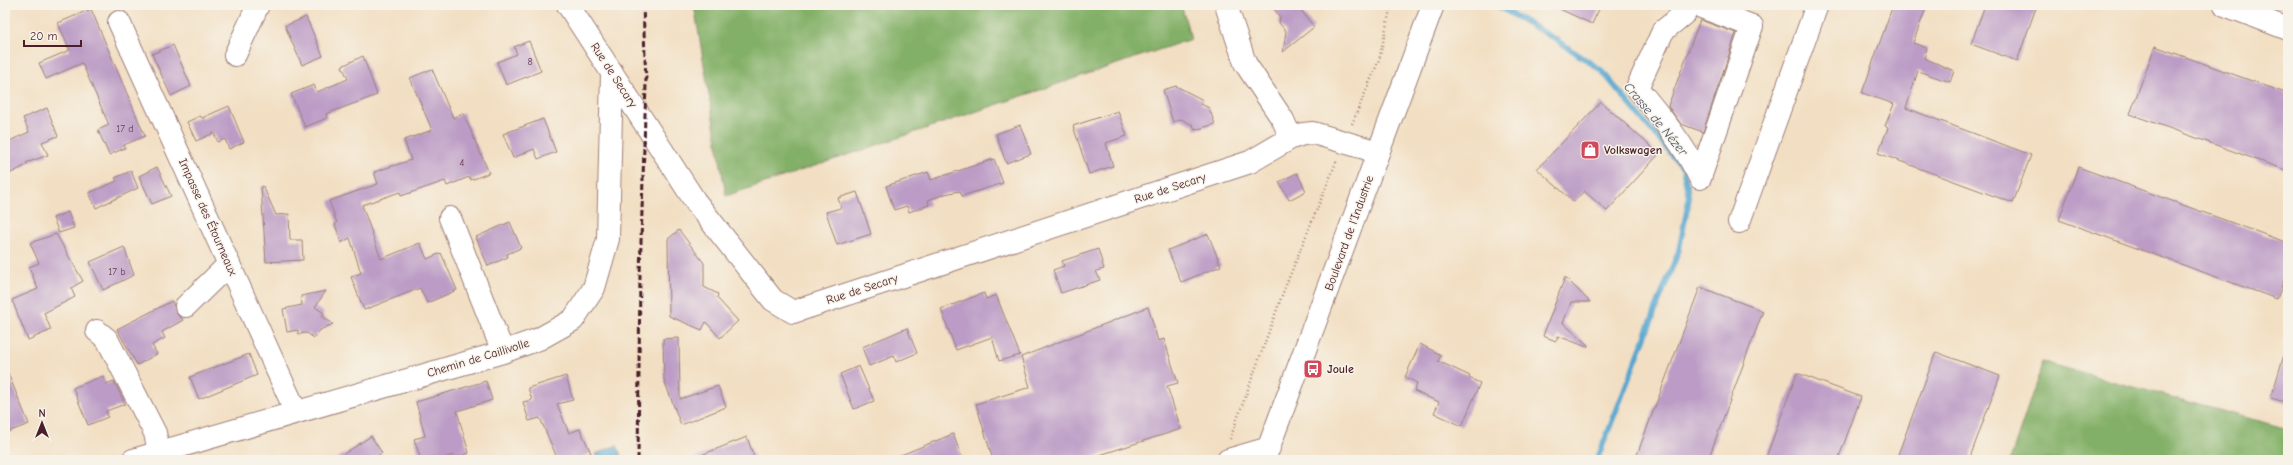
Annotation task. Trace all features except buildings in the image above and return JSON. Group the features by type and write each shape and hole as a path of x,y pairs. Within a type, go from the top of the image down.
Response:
{"street":[{"path":"235,55 258,5"},
{"name":"Rue de Secary","path":"568,5 695,201 773,300 794,312 1250,162 1291,138 1303,134 1313,133 1378,152"},
{"path":"1226,5 1245,63 1283,120 1291,138"},
{"name":"Boulevard de l'Industrie","path":"1266,454 1433,5"},
{"path":"1688,5 1685,13 1663,31 1637,88 1674,135 1691,160 1700,178 1752,26 1696,5"},
{"path":"1739,222 1817,5"},
{"path":"2225,5 2288,29"},
{"name":"Impasse des Étourneaux","path":"119,22 296,412"},
{"name":"Chemin de Caillivolle","path":"133,460 503,352 540,339 573,320 594,288 608,239 612,72"},
{"path":"450,218 503,352"},
{"path":"186,306 229,264"},
{"path":"97,331 107,339 118,359 155,432 159,452"},
{"path":"1228,453 1266,454"}],"path":[{"path":"1228,453 1284,290 1379,60 1392,5"}],"green space":[{"path":"694,5 1181,5 1191,39 726,196"},
{"path":"2043,362 2288,429 2288,460 2010,460"}],"water":[{"path":"617,445 621,456 610,460 599,460 596,454"}],"waterway":[{"name":"Crasse de Nézer","path":"1496,5 1555,39 1601,70 1683,168 1689,199 1679,250 1597,460"}],"railway":[{"path":"638,460 640,274 646,83 643,5"}],"place":[{"name":"Volkswagen","path":"1590,150"},
{"name":"Joule","path":"1313,369"}]}
